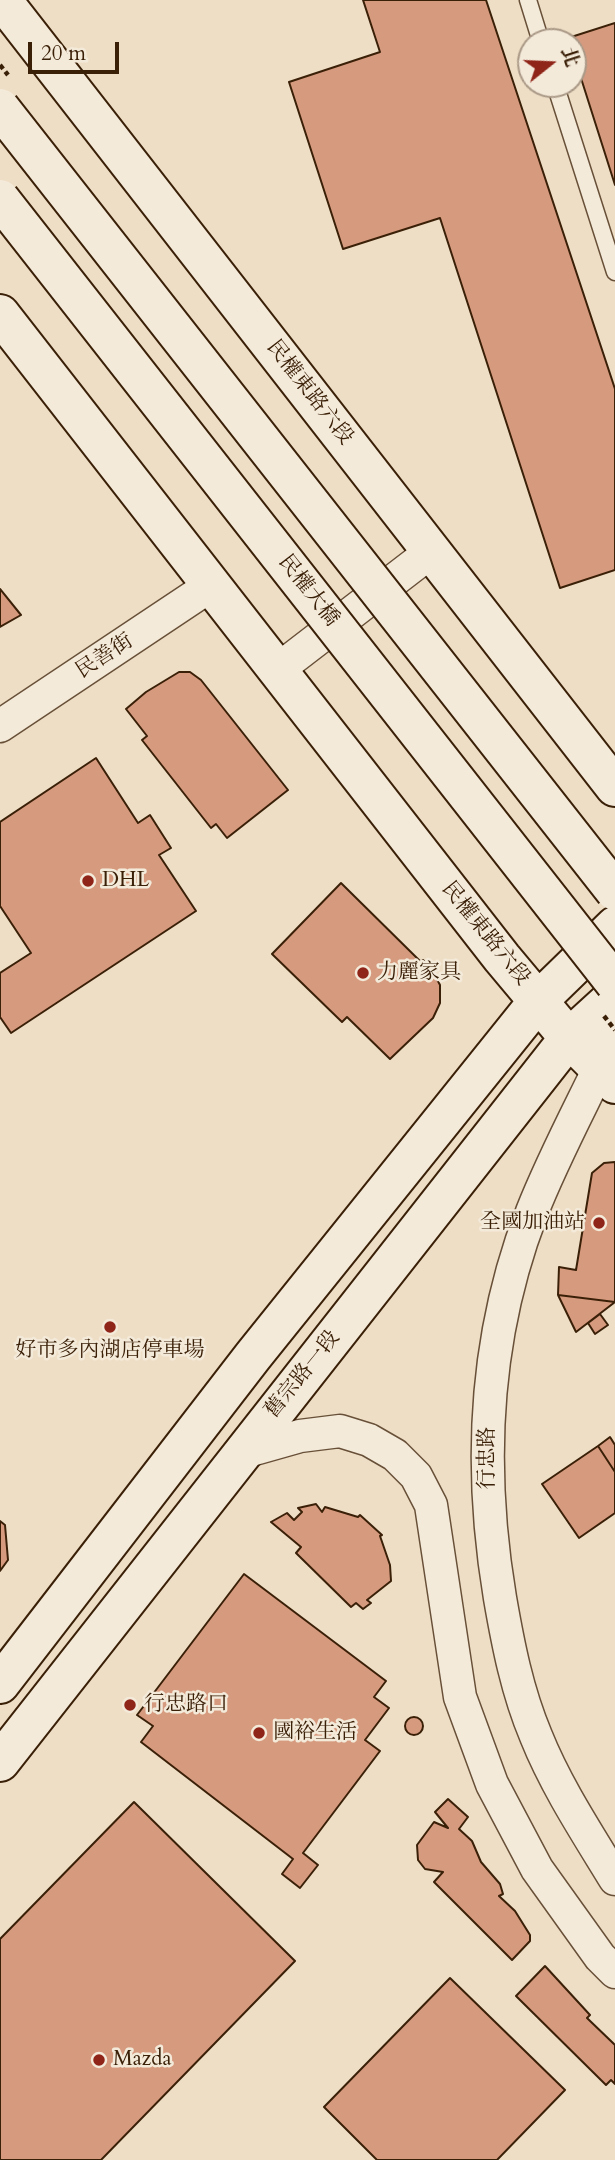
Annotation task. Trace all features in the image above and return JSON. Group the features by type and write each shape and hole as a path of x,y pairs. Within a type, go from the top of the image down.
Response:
{"main road":[{"name":"民權東路六段","path":"2,0 615,788"},
{"path":"0,108 615,891"},
{"name":"民權大橋","path":"0,199 615,983"},
{"name":"民權東路六段","path":"0,314 276,671 569,1038 610,1062"},
{"path":"0,1684 211,1409 539,1000 615,926"},
{"name":"舊宗路一段","path":"0,1762 240,1453 569,1038 615,996"}],"street":[{"path":"276,671 432,551"},
{"name":"民善街","path":"0,726 210,586"},
{"name":"行忠路","path":"610,1062 532,1214 499,1321 488,1399 486,1476 495,1568 509,1654 536,1736 580,1823 615,1879"},
{"path":"240,1453 300,1436 340,1431 369,1440 395,1455 416,1476 431,1505 460,1697 492,1784 537,1869 600,1957 615,1972"}],"lane":[{"path":"528,0 537,28"},
{"path":"559,98 615,272"}],"building":[{"path":"363,0 486,0 615,389 615,570 560,588 440,218 343,249 289,82 380,52"},
{"path":"615,23 615,185 587,97 587,32"},
{"path":"0,589 21,615 0,627"},
{"path":"179,672 190,672 201,680 288,790 227,838 216,824 211,828 142,740 147,736 126,709 146,692"},
{"name":"DHL","path":"96,758 138,823 150,815 171,848 159,855 196,911 11,1033 0,1017 0,973 31,953 0,906 0,822"},
{"name":"力麗家具","path":"341,883 421,962 423,960 430,966 440,985 440,1003 433,1018 390,1059 347,1017 342,1022 272,954"},
{"name":"全國加油站","path":"615,1162 615,1302 558,1295 559,1267 576,1270 592,1173 604,1163"},
{"path":"558,1295 615,1302 576,1332"},
{"path":"600,1314 608,1325 595,1334 588,1323"},
{"path":"610,1437 615,1445 615,1472 598,1446"},
{"path":"598,1446 615,1472 615,1513 579,1538 542,1484"},
{"path":"316,1504 322,1512 325,1507 358,1517 360,1515 382,1535 380,1536 390,1565 391,1581 367,1600 371,1603 363,1609 356,1603 351,1607 296,1553 301,1547 271,1522 287,1513 294,1520 302,1512 298,1508"},
{"path":"0,1521 5,1525 8,1560 0,1571"},
{"name":"國裕生活","path":"244,1574 386,1681 374,1697 389,1708 365,1740 380,1751 303,1853 318,1865 300,1888 282,1874 293,1859 141,1742 153,1726 137,1715"},
{"path":"414,1717 420,1720 423,1726 420,1732 414,1735 408,1732 405,1726 408,1720"},
{"path":"448,1799 468,1817 459,1829 472,1841 481,1862 500,1884 503,1894 499,1896 515,1911 530,1935 530,1941 512,1960 434,1882 443,1872 425,1869 418,1860 417,1845 434,1822 448,1828 435,1812"},
{"name":"Mazda","path":"134,1802 295,1961 101,2160 0,2160 0,1939"},
{"path":"545,1966 590,2015 587,2018 615,2045 615,2084 611,2080 606,2085 516,1996"},
{"path":"450,1978 565,2090 497,2160 377,2160 324,2107"}],"place":[{"name":"DHL","path":"88,881"},
{"name":"力麗家具","path":"363,973"},
{"name":"全國加油站","path":"599,1223"},
{"name":"好市多內湖店停車場","path":"110,1327"},
{"name":"行忠路口","path":"130,1705"},
{"name":"國裕生活","path":"259,1733"},
{"name":"Mazda","path":"99,2060"}]}
